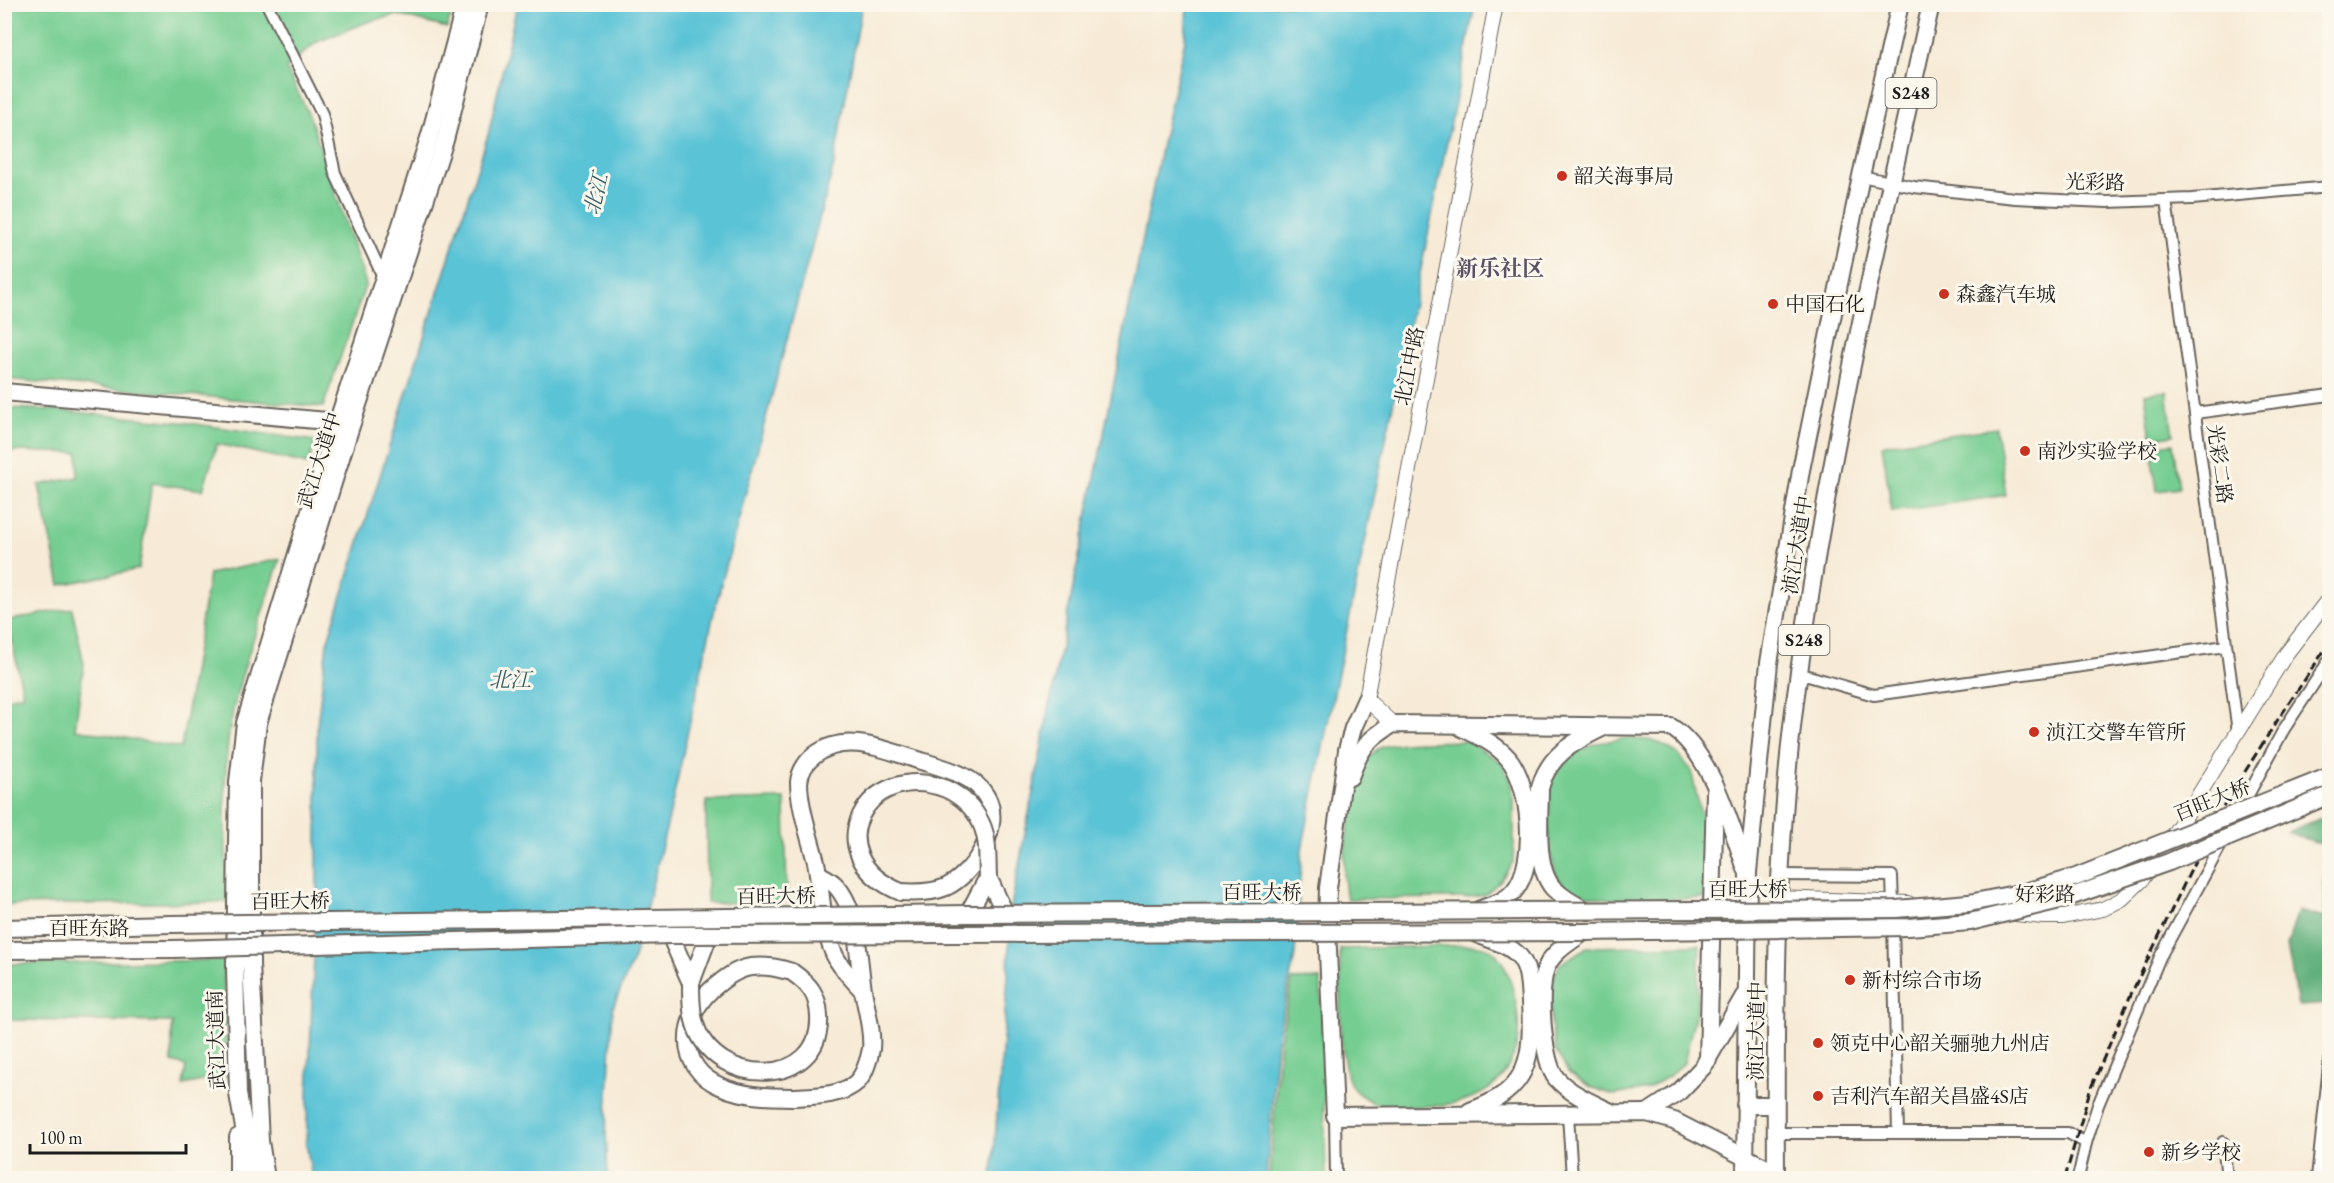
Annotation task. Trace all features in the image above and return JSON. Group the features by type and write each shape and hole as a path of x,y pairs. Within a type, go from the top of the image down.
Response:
{"main road":[{"name":"武江大道中","path":"343,428 384,279 430,135 465,4"},
{"name":"武江大道中","path":"243,936 238,782 245,723 343,428 445,140 480,4"},
{"name":"浈江大道中","path":"1745,1159 1748,872 1769,663 1801,471 1900,4"},
{"name":"浈江大道中","path":"1776,1176 1779,875 1798,673 1830,474 1930,4"},
{"path":"4,392 343,428"},
{"path":"4,400 343,428"},
{"path":"1366,699 1353,728 1347,750 1333,837 1328,888 1327,927 1335,1116 1647,1113 1674,1121 1776,1176"},
{"path":"1340,801 1362,748 1372,737 1393,724 1671,727 1684,738 1698,756 1715,788 1748,872"},
{"path":"1456,725 1485,739 1509,758 1521,780 1526,796 1529,855 1524,873 1510,895 1498,903 1473,912"},
{"path":"1588,911 1572,903 1552,887 1544,872 1541,856 1540,788 1542,778 1561,752 1576,741 1606,726"},
{"path":"863,991 835,957 822,915 818,874 800,792 801,772 811,758 828,747 843,742 876,746 966,779 985,794 993,817 980,853 958,880 934,891 901,892 884,885 865,867 859,856 856,839 859,820 864,808 888,789 899,785 924,783 951,792 972,807 981,824 987,843 988,877 1006,915"},
{"name":"百旺大桥","path":"172,924 968,914 1896,909 1969,903 2025,892 2076,877 2330,776"},
{"path":"1708,1059 1715,788"},
{"name":"百旺大桥","path":"173,949 670,935 1474,933 1909,927 1970,922 2064,899 2169,862 2330,795"},
{"path":"670,935 691,983 695,1025 708,1049 717,1058 736,1068 755,1072 772,1071 797,1063 804,1058 818,1037 819,1007 815,994 808,984 792,972 773,966 750,967 728,975 704,996 690,1020 687,1038 691,1056 708,1078 732,1090 777,1097 805,1096 846,1090 862,1076 871,1049 858,946 847,903 833,880 818,874"},
{"path":"968,914 988,877"},
{"name":"百旺东路","path":"4,928 172,924"},
{"path":"1458,1116 1489,1105 1512,1088 1520,1078 1538,1051 1544,972 1553,956 1584,932"},
{"path":"1474,933 1505,945 1523,962 1538,1051 1557,1078 1587,1100 1614,1114"},
{"path":"691,983 709,935"},
{"name":"武江大道南","path":"243,936 238,1094 253,1179"},
{"name":"武江大道南","path":"243,936 260,1141 266,1179"},
{"name":"百旺东路","path":"4,950 173,949"},
{"path":"1647,1113 1679,1092 1693,1079 1708,1059 1746,993"},
{"path":"238,1094 238,1179"},
{"path":"1745,1105 1775,1105"},
{"name":"S248","path":"1745,1159 1745,1179"}],"street":[{"path":"267,4 322,114 335,173 384,279"},
{"name":"北江中路","path":"1366,699 1496,4"},
{"name":"光彩路","path":"1862,176 1914,187 2014,198 2107,202 2329,191"},
{"name":"光彩二路","path":"2166,200 2238,732"},
{"path":"2195,413 2330,395"},
{"name":"好彩路","path":"1778,898 1893,901 2043,917 2072,916 2103,909 2122,899 2141,881 2185,818 2286,654 2330,597"},
{"path":"1798,673 1874,695 2226,646"},
{"path":"2078,1179 2086,1143 2106,1085 2160,957 2284,729 2330,659"},
{"path":"1366,699 1393,724"},
{"path":"1779,875 1892,876 1898,1133"},
{"path":"2317,1179 2330,1056"},
{"path":"1568,1114 1572,1179"},
{"path":"1335,1116 1336,1179"},
{"path":"1776,1133 2068,1133 2086,1143"},
{"path":"2223,1142 2227,1179"}],"green space":[{"path":"5,5 454,5 447,28 397,15 370,21 317,42 286,68 310,117 366,284 323,407 5,379"},
{"path":"2167,391 2173,435 2151,438 2145,394"},
{"path":"5,408 54,410 189,423 316,441 308,464 217,444 203,490 152,483 139,569 60,585 39,485 78,477 78,453 14,451 5,453"},
{"path":"1996,428 2006,495 1892,512 1882,445"},
{"path":"2173,443 2179,488 2157,491 2151,446"},
{"path":"280,559 243,673 228,741 225,802 228,902 5,905 5,699 23,694 8,620 72,608 84,664 75,729 181,748 209,574"},
{"path":"1628,738 1656,741 1677,753 1691,770 1703,823 1704,898 1624,900 1602,898 1582,894 1567,887 1557,876 1549,842 1547,784 1566,762 1582,750 1600,743"},
{"path":"1467,741 1501,762 1511,781 1514,800 1513,862 1501,880 1485,895 1464,898 1347,899 1344,867 1347,835 1359,771 1365,762 1375,751 1385,746"},
{"path":"785,799 787,902 707,903 706,801"},
{"path":"2329,815 2329,847 2287,832"},
{"path":"2329,864 2329,1004 2298,1006 2287,946 2298,911 2325,918 2324,879"},
{"path":"1700,945 1697,1007 1684,1063 1648,1089 1614,1095 1591,1087 1569,1073 1556,1052 1551,1023 1554,977 1560,964 1587,947"},
{"path":"1483,946 1493,951 1505,967 1513,990 1518,1026 1517,1041 1512,1058 1501,1078 1477,1096 1436,1106 1391,1107 1372,1102 1360,1095 1351,1085 1343,1057 1340,1019 1340,949"},
{"path":"223,960 227,1076 183,1085 186,1066 172,1062 172,1022 5,1020 5,964"},
{"path":"1321,979 1326,1178 1269,1178 1280,1040 1292,980"}],"water":[{"name":"北江","path":"517,5 862,5 834,164 715,608 670,813 634,958 613,1007 606,1131 608,1178 312,1178 306,1143 317,886 317,726 327,643 488,135"},
{"path":"1187,5 1475,5 1302,849 1295,955 1277,1040 1266,1178 992,1178 1008,976 1010,912 1162,143 1185,40"}],"railway":[{"path":"2065,1178 2090,1090 2132,992 2217,816 2330,642"}],"place":[{"name":"韶关海事局","path":"1562,176"},
{"name":"森鑫汽车城","path":"1944,294"},
{"name":"中国石化","path":"1773,304"},
{"name":"南沙实验学校","path":"2025,451"},
{"name":"浈江交警车管所","path":"2034,732"},
{"name":"新村综合市场","path":"1850,980"},
{"name":"领克中心韶关骊驰九州店","path":"1818,1043"},
{"name":"吉利汽车韶关昌盛4S店","path":"1818,1096"},
{"name":"新乡学校","path":"2149,1152"}],"district":[{"name":"新乐社区","path":"1500,268"}]}
